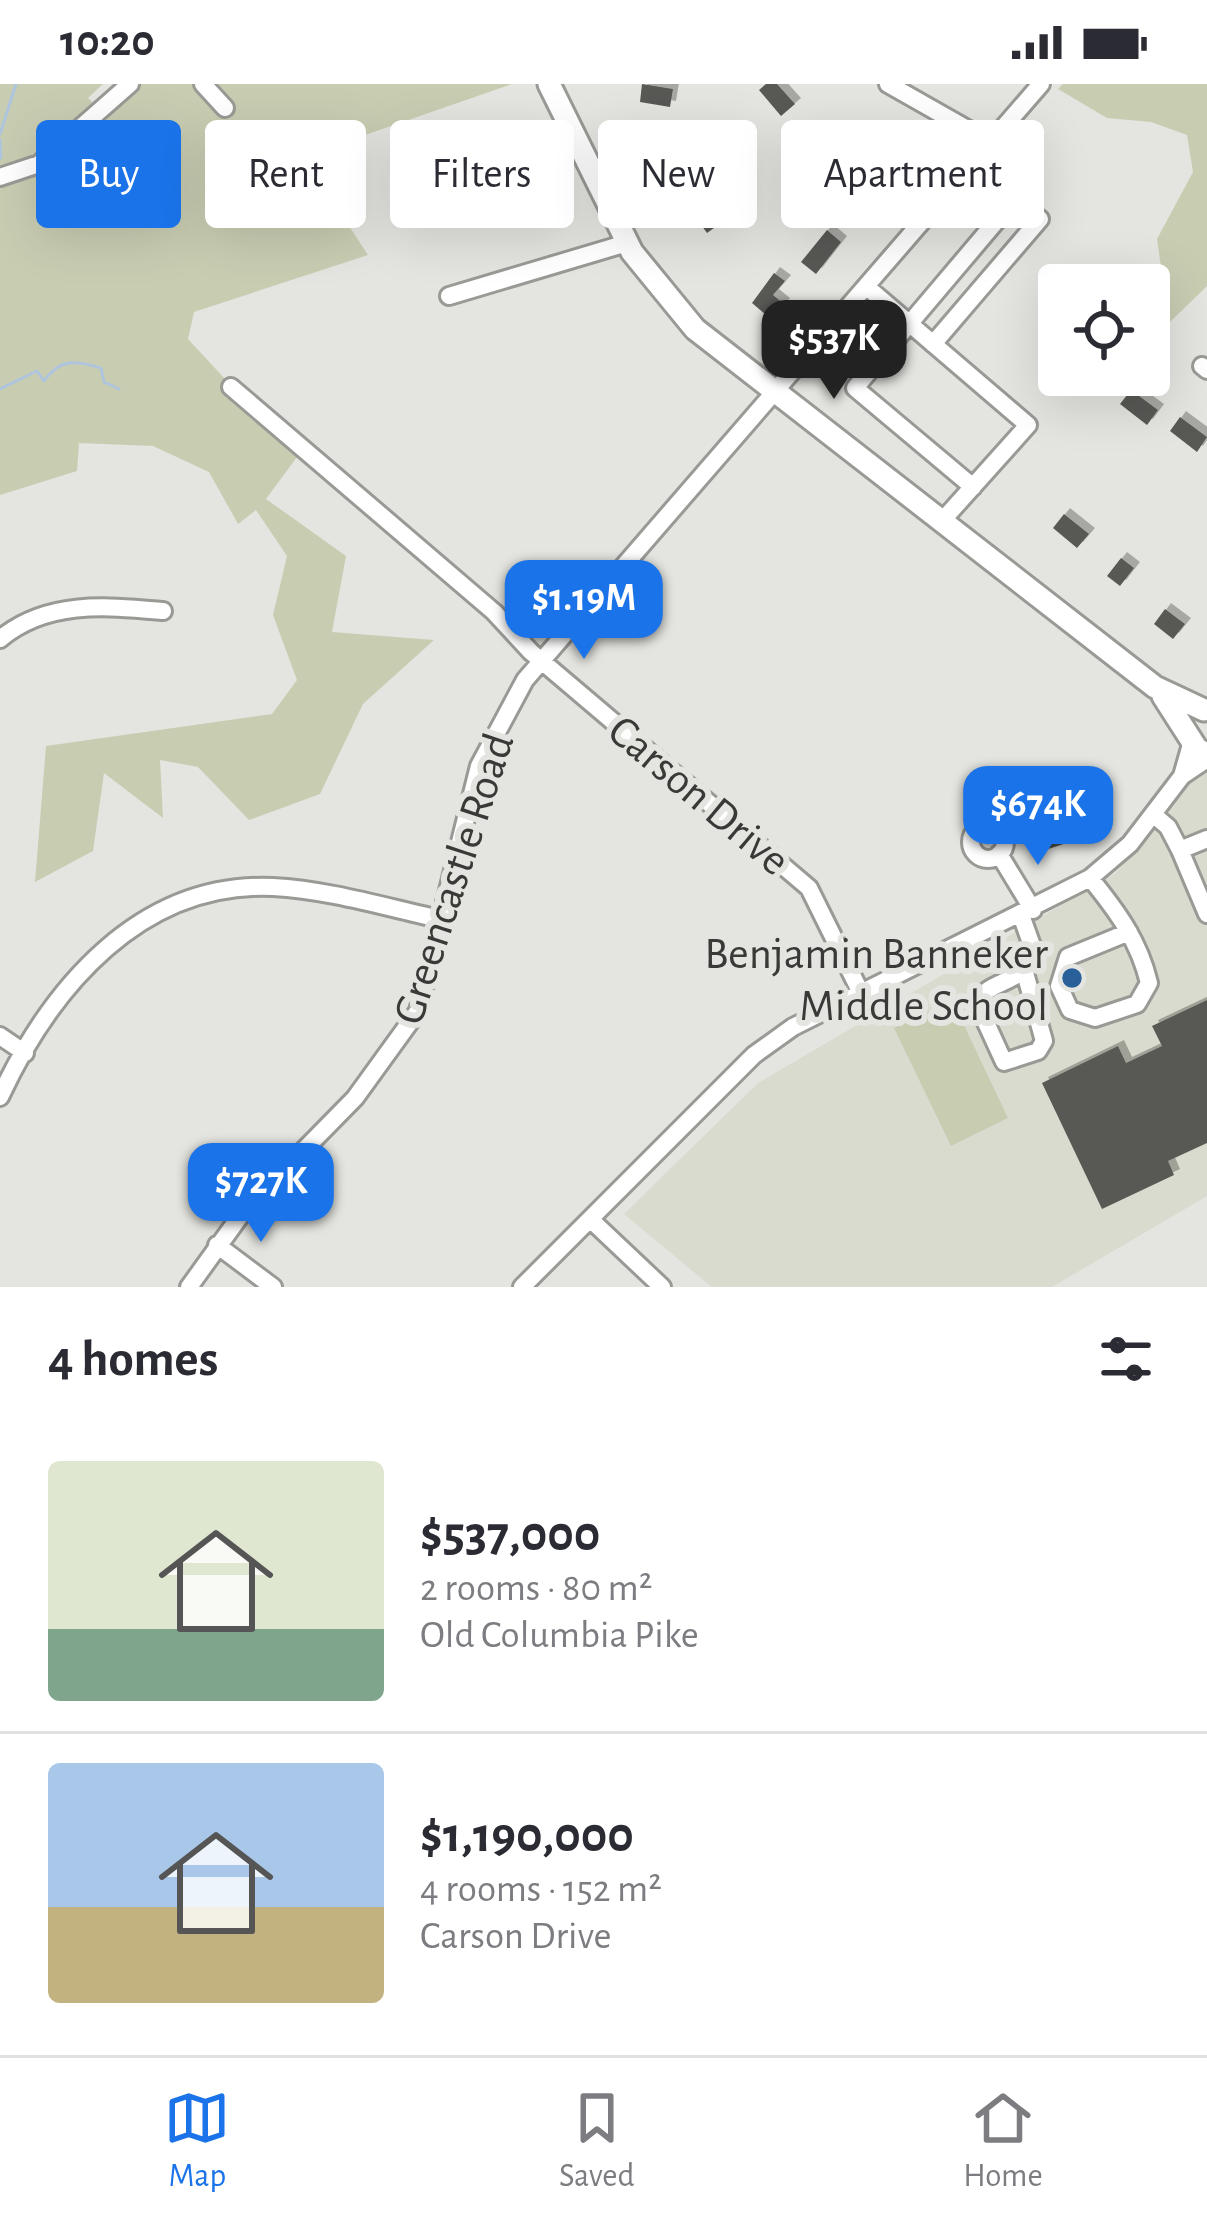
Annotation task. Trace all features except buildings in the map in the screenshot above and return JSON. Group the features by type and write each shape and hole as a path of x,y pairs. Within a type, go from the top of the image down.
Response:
{"main road":[{"path":"549,84 627,243 659,292 694,329 1155,687 1206,710 1199,747"},
{"path":"1155,687 1199,747"}],"street":[{"path":"0,176 39,164 130,84"},
{"path":"203,84 225,108"},
{"path":"888,84 951,120"},
{"name":"Greencastle Road","path":"1011,120 1041,84"},
{"path":"933,344 1040,220 1016,199 855,388 973,487"},
{"name":"Greencastle Road","path":"189,1287 217,1245 399,1042 418,1011 479,766 541,660 760,403 776,392 919,228"},
{"path":"449,296 627,243"},
{"path":"868,288 1028,425 942,521"},
{"name":"Carson Drive","path":"231,387 494,613 541,660 799,878 826,915 861,993"},
{"path":"0,639 59,610 94,605 163,611"},
{"path":"522,1287 754,1054 861,993 1090,878 1154,815 1199,747"},
{"path":"1154,815 1168,827 1207,914"},
{"path":"1180,850 1207,839"},
{"path":"999,854 1027,912 1035,943 1024,974 1045,1041 1038,1052 1004,1062 977,1003 982,993 1024,974"},
{"path":"1090,878 1130,932 1142,952 1149,983 1137,1004 1094,1018 1070,1010 1059,986 1068,957 1130,932"},
{"path":"0,1097 92,957 144,919 193,897 273,887 444,920"},
{"path":"0,1036 25,1053"},
{"path":"590,1219 662,1287"},
{"path":"217,1245 273,1287"}],"shaded area":[{"name":"Benjamin Banneker Middle School","path":"1201,767 1207,771 1207,1196 1052,1287 712,1287 624,1214 758,1083 1116,873"}],"green space":[{"path":"0,84 103,84 88,98 93,103 113,84 512,84 408,120 390,120 390,126 366,135 366,120 205,120 205,228 350,228 368,255 194,312 188,339 297,457 266,499 346,556 332,632 434,640 363,704 320,794 249,820 198,767 160,760 163,818 104,773 93,851 35,882 46,746 272,714 297,680 273,615 287,556 256,510 238,524 209,472 153,446 79,443 77,471 0,495"},
{"path":"1063,84 1207,84 1207,286 1170,322 1170,264 1161,264 1157,239 1193,172 1187,135 1151,122 1107,118 1058,89"},
{"path":"952,1000 1008,1118 951,1146 894,1028"}],"waterway":[{"path":"0,134 16,84"},
{"path":"0,140 1,158"},
{"path":"0,389 37,371 44,381 63,364 76,363 101,368 104,382 119,389"}],"place":[{"name":"Benjamin Banneker Middle School","path":"1072,978"}]}
